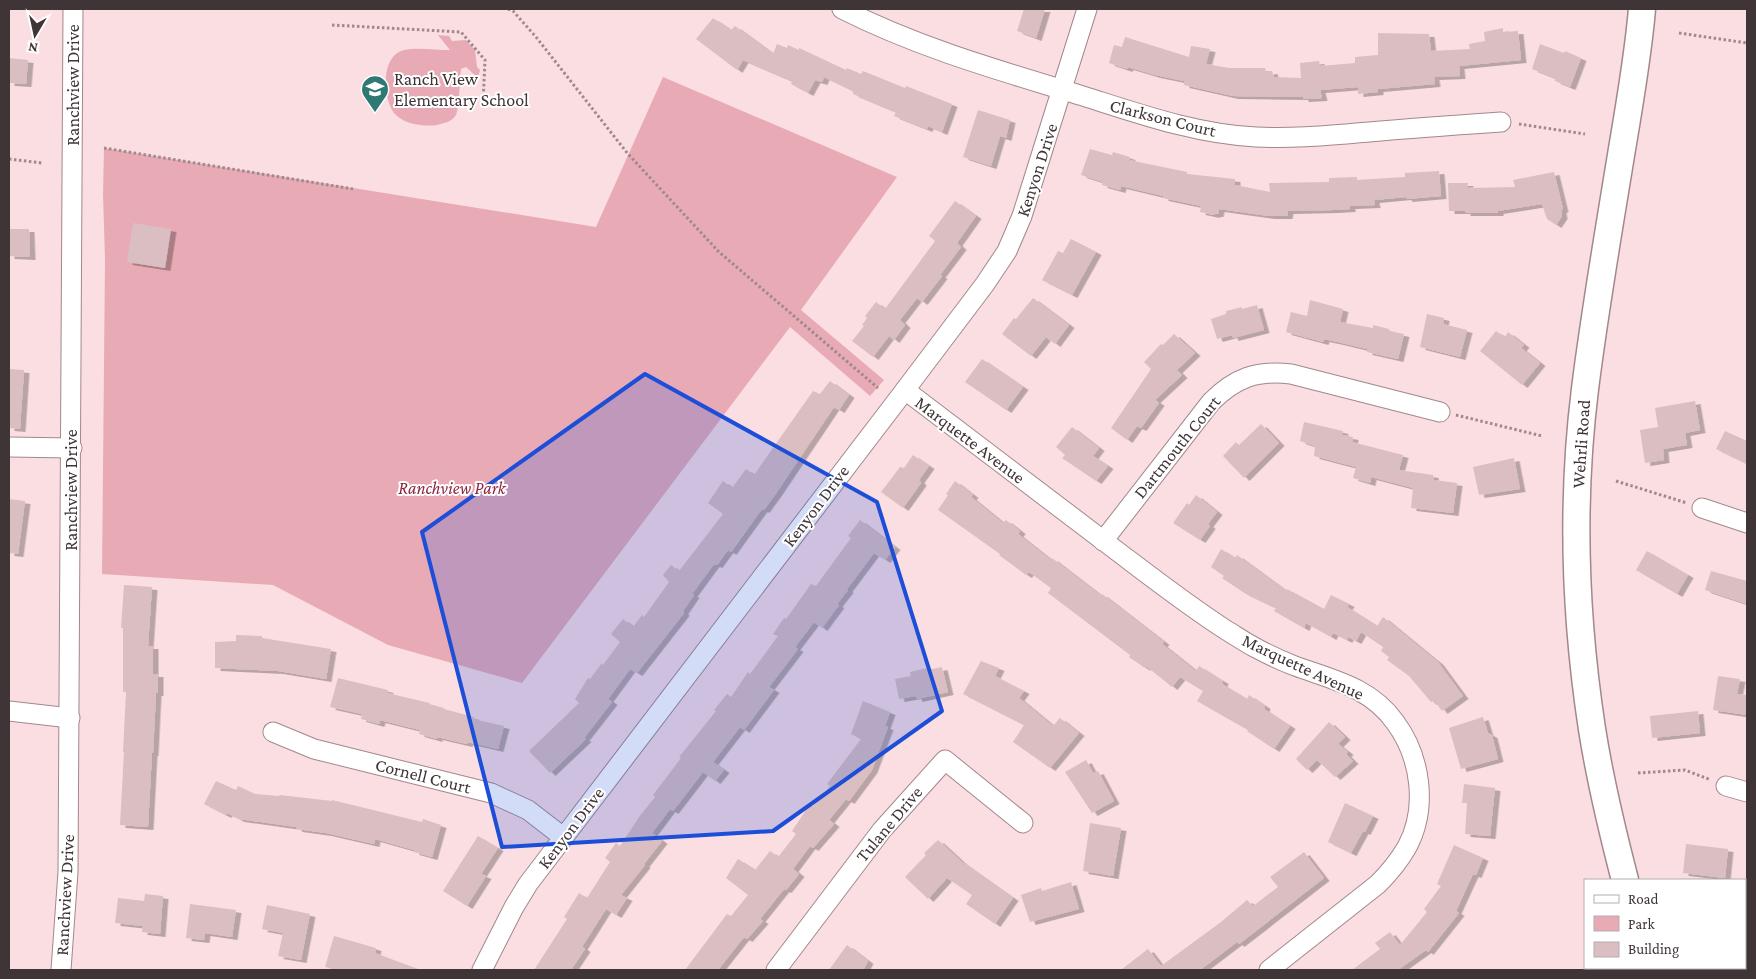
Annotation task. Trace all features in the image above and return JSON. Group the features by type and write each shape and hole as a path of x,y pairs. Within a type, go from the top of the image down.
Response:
{"street":[{"name":"Ranchview Drive","path":"61,970 68,872 74,9"},
{"name":"Clarkson Court","path":"842,9 896,35 969,62 1187,127 1227,134 1257,137 1306,137 1501,122"},
{"name":"Kenyon Drive","path":"482,970 514,907 528,884 563,836 905,390 985,284 1007,251 1022,216 1087,9"},
{"name":"Wehrli Road","path":"1625,879 1612,830 1596,751 1586,688 1579,603 1578,499 1585,392 1635,70 1642,9"},
{"name":"Dartmouth Court","path":"1103,541 1211,402 1221,391 1239,380 1262,373 1291,374 1440,412"},
{"name":"Marquette Avenue","path":"905,390 1103,541 1211,620 1255,648 1295,666 1338,680 1360,690 1375,701 1395,721 1409,744 1419,779 1418,813 1406,848 1392,870 1378,884 1269,970"},
{"path":"9,447 72,448"},
{"path":"1702,508 1747,523"},
{"path":"9,711 70,718"},
{"name":"Cornell Court","path":"274,732 314,748 491,793 528,810 563,836"},
{"name":"Tulane Drive","path":"776,970 882,830 945,760 1023,823"},
{"path":"1726,786 1747,792"}],"path":[{"path":"508,9 513,11 536,37 628,154 719,252 878,388"},
{"path":"332,25 461,32 485,60 483,104"},
{"path":"1680,34 1747,43"},
{"path":"1501,122 1585,134"},
{"path":"104,148 353,189"},
{"path":"9,159 42,163"},
{"path":"1440,412 1542,436"},
{"path":"1616,481 1702,508"},
{"path":"1638,773 1685,770 1726,786"}],"highlighted area":[{"path":"645,374 877,502 942,711 773,831 502,847 422,532"}],"green space":[{"path":"438,35 449,36 452,41 466,40 475,50 477,67 480,70 478,78 466,67 461,69 457,112 450,121 432,126 408,122 398,117 390,106 386,88 387,68 396,54 404,50 450,50"},
{"name":"Ranchview Park","path":"663,77 897,177 801,310 884,380 870,396 790,327 522,683 388,645 273,585 102,574 105,259 104,148 596,227"}],"building":[{"path":"1024,9 1045,9 1036,38 1017,31"},
{"path":"713,18 731,30 735,26 773,54 777,44 787,48 788,45 799,50 799,48 846,70 847,68 861,74 863,71 952,104 942,132 928,126 927,129 894,116 896,112 853,94 853,91 824,77 822,82 815,80 808,93 791,84 792,81 743,60 737,70 696,39"},
{"path":"1503,28 1503,32 1518,31 1521,60 1459,66 1460,76 1434,77 1435,84 1378,89 1378,92 1358,94 1358,87 1320,90 1322,98 1233,96 1184,85 1184,81 1128,67 1127,69 1109,63 1114,45 1122,47 1125,37 1189,57 1191,46 1210,49 1206,64 1229,68 1265,68 1266,72 1272,71 1274,77 1301,78 1300,63 1319,61 1320,66 1355,63 1355,57 1378,55 1378,33 1429,34 1431,51 1470,49 1469,44 1485,41 1484,32"},
{"path":"1540,44 1581,58 1570,87 1555,81 1555,78 1532,69"},
{"path":"9,58 28,60 26,84 9,83"},
{"path":"978,110 1010,120 1006,138 1000,136 991,166 963,157"},
{"path":"1090,149 1112,155 1113,152 1130,157 1129,160 1187,172 1187,174 1235,179 1235,185 1270,192 1269,183 1329,182 1329,178 1357,177 1357,180 1405,177 1405,173 1439,171 1441,196 1374,200 1375,205 1350,206 1350,209 1288,211 1287,216 1269,216 1219,209 1218,214 1214,215 1200,212 1201,206 1121,186 1120,190 1102,185 1103,182 1081,175"},
{"path":"1554,172 1563,209 1561,210 1562,216 1556,225 1547,219 1542,204 1498,211 1498,213 1449,211 1448,183 1468,183 1467,188 1515,187 1513,180"},
{"path":"955,201 976,216 957,243 961,247 922,302 917,298 900,320 905,325 894,340 889,336 873,357 852,341 864,326 862,325 867,318 865,316 876,302 885,309 935,241 929,236"},
{"path":"133,223 171,229 165,268 127,262"},
{"path":"9,229 29,229 30,257 9,256"},
{"path":"1071,239 1096,252 1072,295 1042,280 1058,251 1063,253"},
{"path":"1033,298 1069,325 1055,344 1046,337 1031,356 1002,334"},
{"path":"1310,300 1343,309 1340,322 1373,328 1373,325 1404,334 1398,359 1367,352 1367,349 1338,342 1324,339 1323,342 1286,332 1291,312 1307,316"},
{"path":"1257,305 1264,330 1233,338 1232,335 1217,339 1211,319 1226,314 1226,311"},
{"path":"1427,314 1444,318 1443,324 1467,330 1460,357 1420,347"},
{"path":"1496,331 1505,337 1508,332 1524,345 1521,348 1540,363 1522,385 1480,351"},
{"path":"1174,334 1195,353 1177,370 1182,375 1155,400 1159,403 1141,428 1137,426 1127,440 1111,428 1151,369 1144,362 1161,344 1163,345"},
{"path":"982,359 1023,387 1006,410 965,382"},
{"path":"9,369 24,370 20,429 9,428"},
{"path":"830,381 849,395 839,410 834,407 764,510 762,509 731,552 728,550 717,565 714,564 692,594 694,595 683,611 684,613 637,673 630,669 608,699 612,702 584,738 586,739 550,773 529,751 579,703 575,699 588,678 590,679 602,663 603,665 620,642 611,634 623,619 633,627 642,615 644,617 669,582 663,575 671,565 679,571 723,514 708,503 723,481 732,488 746,469 754,475 813,391 820,394"},
{"path":"1695,401 1700,430 1685,433 1687,445 1663,449 1664,460 1645,463 1640,430 1658,427 1655,408"},
{"path":"1304,422 1343,431 1342,435 1353,437 1352,442 1403,455 1399,470 1433,475 1434,480 1457,483 1453,513 1411,508 1413,488 1371,477 1370,483 1353,478 1356,467 1314,456 1315,446 1300,441"},
{"path":"1261,424 1279,443 1244,478 1223,456 1236,442 1239,445"},
{"path":"1072,427 1099,448 1093,456 1108,466 1096,481 1062,458 1065,455 1056,447"},
{"path":"1725,431 1747,441 1747,464 1716,449"},
{"path":"913,455 929,466 919,480 921,483 903,508 881,492 900,467 904,468"},
{"path":"1514,458 1520,489 1479,495 1473,467"},
{"path":"955,481 973,495 971,497 1003,523 1006,520 1020,531 1018,534 1100,595 1102,594 1164,642 1162,644 1196,671 1199,666 1223,681 1222,684 1247,699 1249,695 1265,706 1264,709 1290,726 1274,749 1248,730 1197,701 1203,691 1180,677 1172,687 1146,666 1145,668 1129,657 1130,655 1048,593 1051,588 1029,572 1026,575 938,510"},
{"path":"1196,495 1217,512 1200,540 1173,523 1187,503 1189,505"},
{"path":"9,499 25,501 18,554 9,553"},
{"path":"860,520 895,547 885,560 874,553 847,589 837,604 839,605 822,628 814,622 795,647 798,649 769,687 774,690 744,730 740,727 713,762 724,770 715,781 703,772 673,811 670,809 652,833 662,841 621,895 627,898 616,915 606,909 582,947 585,949 571,970 534,970 567,919 564,917 579,893 587,898 610,862 605,858 616,843 620,846 655,797 653,795 681,758 679,757 716,711 714,710 727,694 731,697 748,672 750,674 778,636 773,634 784,618 786,619 811,584 816,586 851,538 848,536"},
{"path":"1221,549 1235,558 1237,555 1286,591 1287,589 1324,609 1331,595 1349,604 1347,607 1377,626 1383,617 1438,662 1463,696 1442,711 1434,700 1431,702 1409,676 1387,660 1389,657 1381,651 1383,647 1361,632 1356,641 1348,637 1347,640 1333,633 1331,637 1306,623 1304,628 1274,611 1276,608 1246,594 1222,578 1224,576 1211,567"},
{"path":"1647,551 1688,575 1677,594 1636,570"},
{"path":"1711,571 1747,581 1747,604 1705,590"},
{"path":"124,585 152,587 148,646 153,646 153,674 158,674 158,693 156,693 148,827 120,825 126,692 123,692 123,628 121,628"},
{"path":"236,635 262,636 262,638 331,649 326,679 278,671 215,668 215,642 236,641"},
{"path":"981,661 999,668 995,676 1024,691 1019,698 1053,726 1060,718 1079,733 1050,768 1013,742 1024,725 963,694"},
{"path":"942,667 948,692 917,699 916,696 899,699 895,679 911,676 910,672"},
{"path":"1718,676 1740,679 1737,694 1747,695 1747,715 1713,710"},
{"path":"338,678 388,690 387,693 430,703 474,717 473,719 504,726 498,749 468,742 467,744 437,737 437,739 419,734 420,730 380,720 379,724 361,719 362,714 330,707"},
{"path":"863,701 890,712 885,726 888,727 872,770 849,801 846,799 829,820 834,824 813,848 810,846 793,869 799,874 786,890 784,889 760,919 763,921 747,939 744,937 718,970 685,970 727,914 731,916 748,895 726,878 738,859 755,870 770,851 778,857 796,834 792,831 810,804 813,806 830,786 827,784 861,739 851,734"},
{"path":"1698,711 1700,733 1652,738 1650,716"},
{"path":"1483,717 1488,733 1492,735 1498,759 1461,769 1449,728"},
{"path":"1329,722 1345,737 1338,744 1348,752 1346,754 1353,761 1335,777 1317,760 1307,770 1296,759"},
{"path":"1086,760 1093,773 1098,771 1114,801 1092,813 1065,772"},
{"path":"216,781 236,790 238,786 255,794 332,800 422,822 423,819 441,825 432,857 375,839 374,844 326,833 297,829 296,827 239,819 227,813 226,815 204,804"},
{"path":"1464,784 1495,788 1490,836 1465,834 1467,803 1462,803"},
{"path":"1345,803 1373,816 1351,853 1328,842"},
{"path":"1090,823 1121,828 1113,876 1083,871"},
{"path":"478,836 498,848 481,874 486,876 467,906 443,891"},
{"path":"938,840 962,862 1013,898 995,924 966,904 972,895 947,878 928,899 905,877 926,855 924,853"},
{"path":"1686,844 1728,849 1725,878 1683,873"},
{"path":"1454,845 1483,858 1476,875 1473,874 1456,911 1459,913 1428,952 1426,950 1398,970 1352,970 1380,949 1375,943 1390,932 1400,945 1427,912 1424,909 1441,886 1437,884"},
{"path":"1304,852 1324,878 1239,944 1237,942 1200,970 1121,970 1148,949 1161,966 1221,922 1247,900 1253,906 1278,887 1270,877"},
{"path":"1071,882 1079,909 1030,922 1021,895 1041,888 1042,891"},
{"path":"145,894 163,896 160,934 142,932 143,926 115,923 118,898 144,901"},
{"path":"190,904 236,910 232,937 205,933 204,940 186,938"},
{"path":"267,905 310,914 301,960 278,956 283,933 262,929"},
{"path":"334,936 376,948 375,953 418,970 337,970 325,967"},
{"path":"847,945 868,961 863,970 829,970"}],"place":[{"name":"Ranch View Elementary School","path":"375,113"}]}
